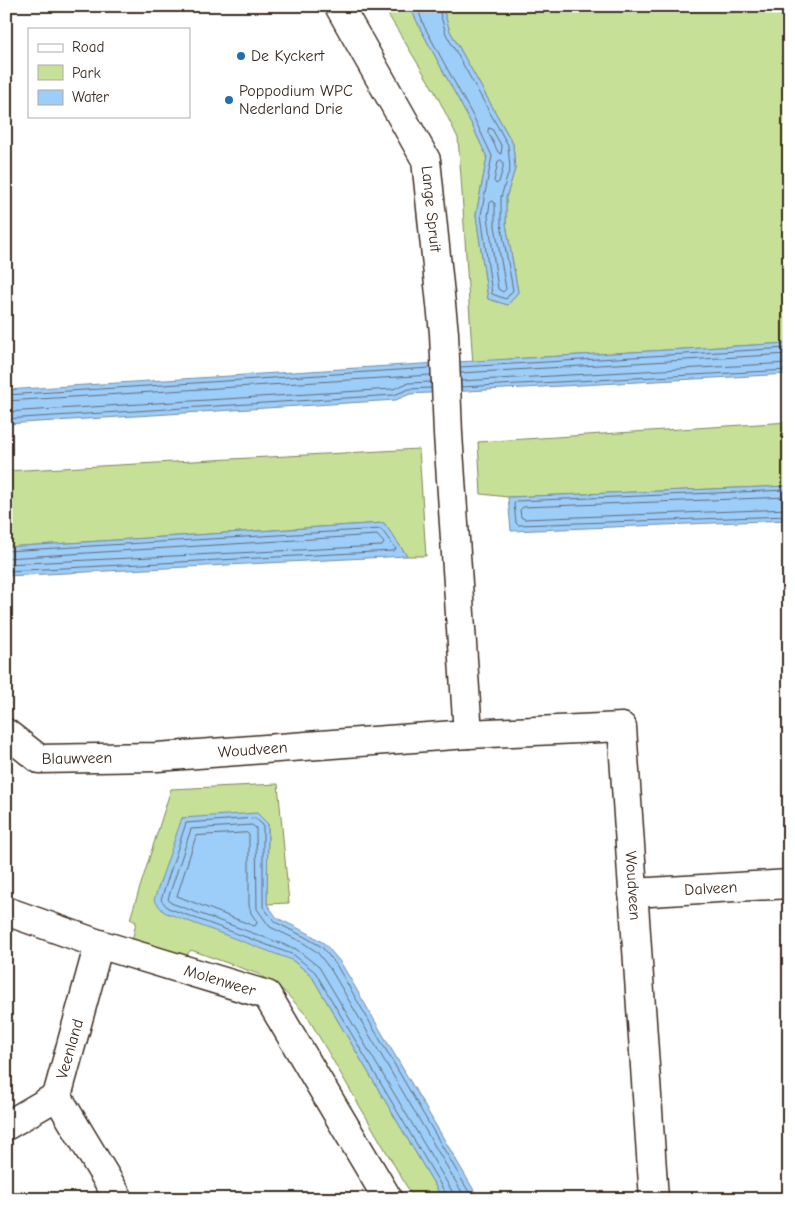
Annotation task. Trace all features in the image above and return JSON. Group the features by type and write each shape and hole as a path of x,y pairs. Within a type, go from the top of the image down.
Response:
{"street":[{"name":"Lange Spruit","path":"339,6 426,160 445,353 448,429 468,734"},
{"name":"Woudveen","path":"157,756 468,734 622,727 654,1199"},
{"name":"Blauwveen","path":"6,733 40,759 157,756"},
{"name":"Dalveen","path":"633,893 789,884"},
{"name":"Molenweer","path":"6,911 99,944 266,995 388,1199"},
{"name":"Veenland","path":"99,944 57,1096 119,1199"},
{"path":"6,1126 57,1096"}],"green space":[{"path":"383,6 414,6 413,13 420,28 487,157 476,215 488,299 508,305 518,292 506,224 506,198 515,169 513,144 450,31 442,6 789,6 789,343 511,359 473,366 458,138 435,92"},
{"path":"789,422 789,486 508,497 481,494 478,442"},
{"path":"419,449 426,556 407,556 384,523 6,547 6,471"},
{"path":"278,784 289,903 267,904 268,824 182,818 292,960 311,975 443,1199 414,1199 307,1016 284,991 258,974 191,950 181,962 131,947 136,922 130,919 171,789"}],"water":[{"path":"414,6 442,6 450,31 513,144 515,169 506,198 506,224 518,292 508,305 488,299 476,215 487,157 420,28 413,13"},
{"path":"789,343 789,374 410,394 396,400 6,424 6,390"},
{"path":"789,486 789,520 511,531 508,497"},
{"path":"384,523 407,556 6,576 6,547"},
{"path":"257,813 268,824 267,904 277,918 308,933 325,944 341,963 479,1199 443,1199 311,975 292,960 164,912 154,900 182,818"}],"place":[{"name":"De Kyckert","path":"241,56"},
{"name":"Poppodium WPC Nederland Drie","path":"229,100"}]}
